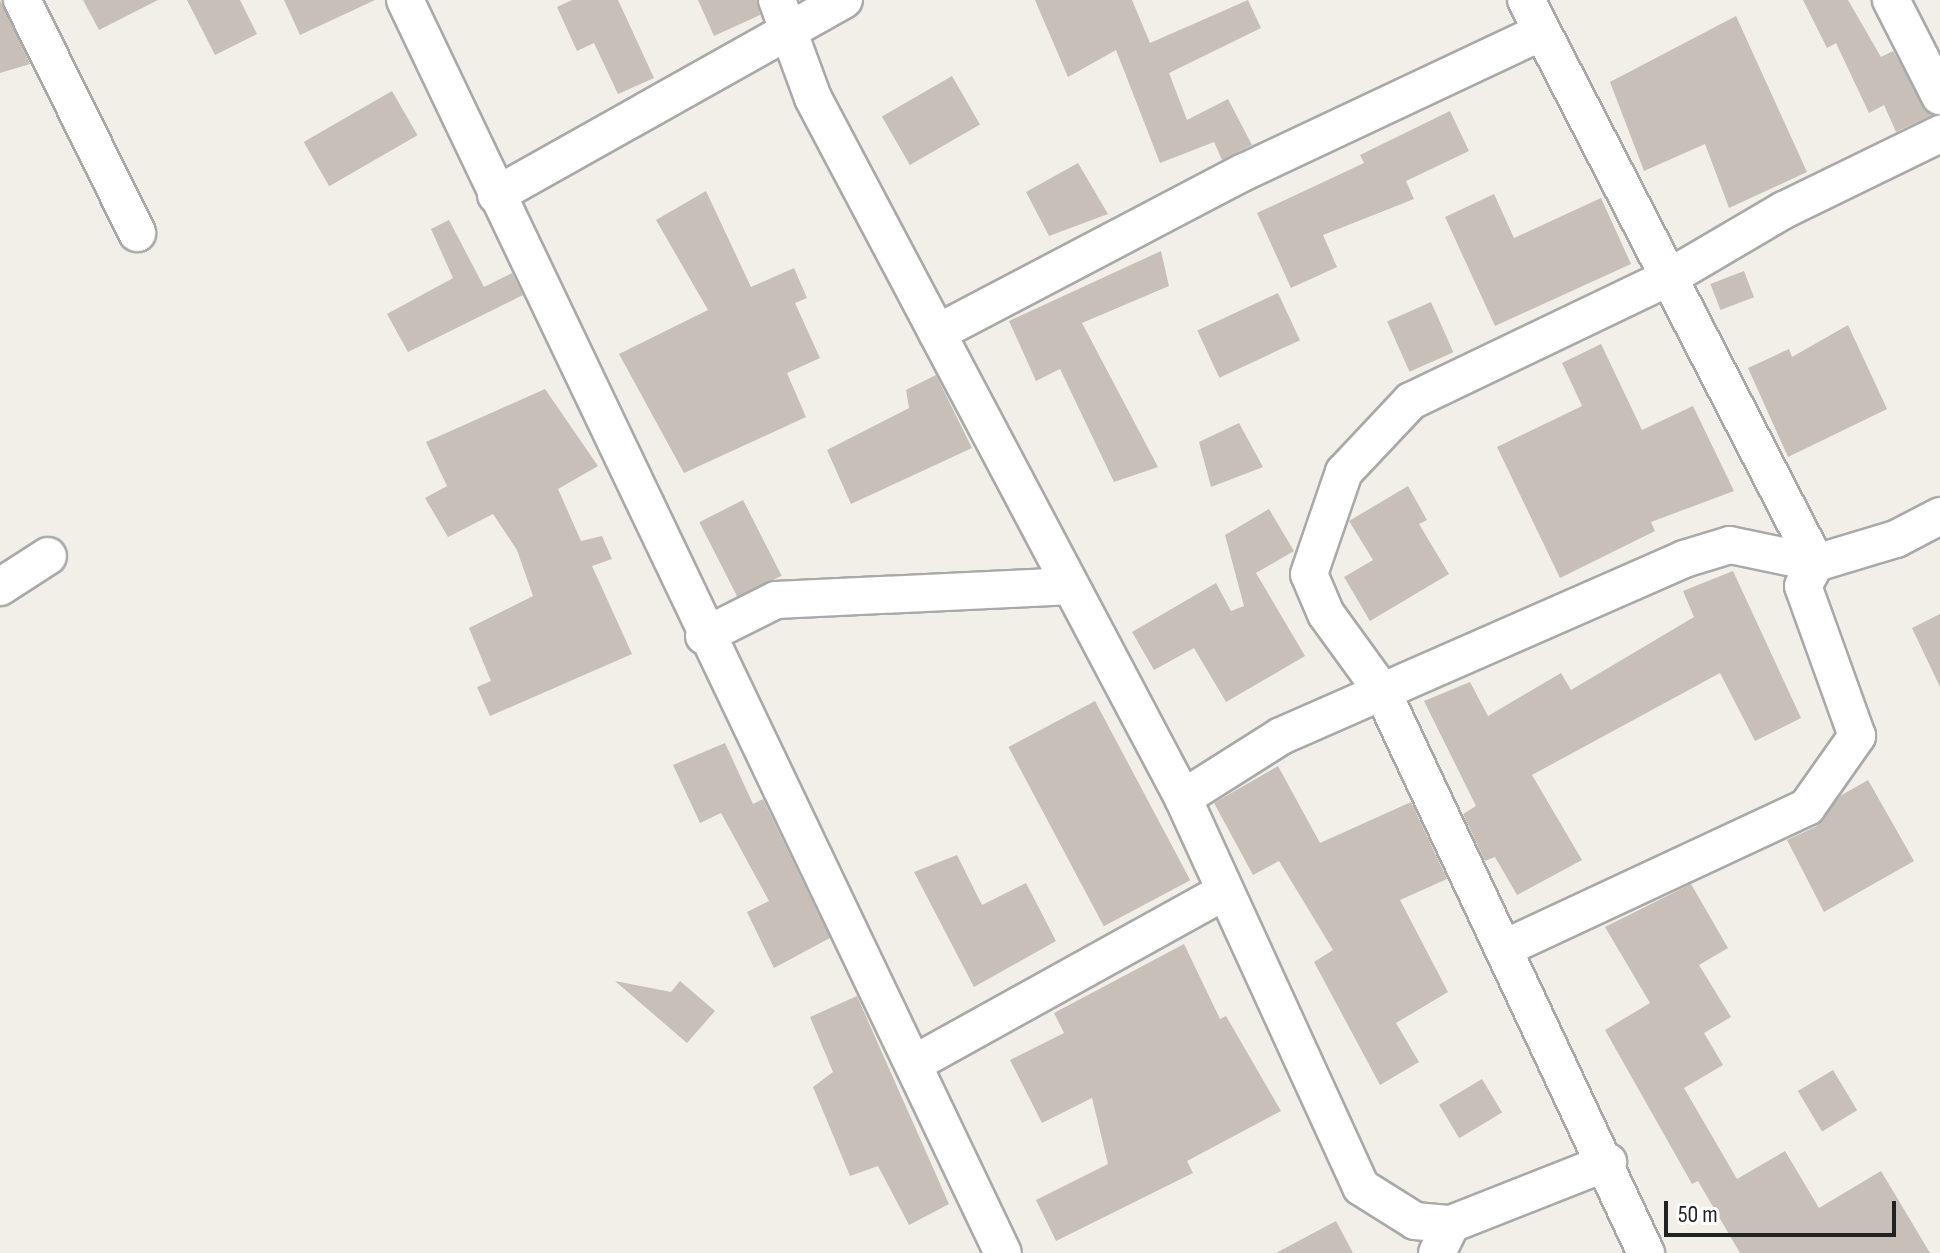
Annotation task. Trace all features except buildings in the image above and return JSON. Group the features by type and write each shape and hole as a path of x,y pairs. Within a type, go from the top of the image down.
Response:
{"street":[{"path":"22,0 137,233"},
{"path":"405,0 704,636 915,1063 1003,1253"},
{"path":"496,195 783,13 844,0"},
{"path":"1526,0 1816,563"},
{"path":"1891,0 1940,96"},
{"path":"783,13 813,98 1068,586 1183,798 1361,1187 1444,1238 1608,1162"},
{"path":"937,333 1244,172 1541,32"},
{"path":"1646,1253 1608,1162 1382,691 1326,614 1309,574 1344,472 1411,401 1668,278 1784,210 1940,134"},
{"path":"1183,798 1281,736 1730,545 1816,563 1896,539 1940,516"},
{"path":"0,587 48,556"},
{"path":"1507,947 1795,813 1829,784 1857,736 1803,586 1816,563"},
{"path":"704,636 776,600 1068,586"},
{"path":"915,1063 1224,892"}]}
